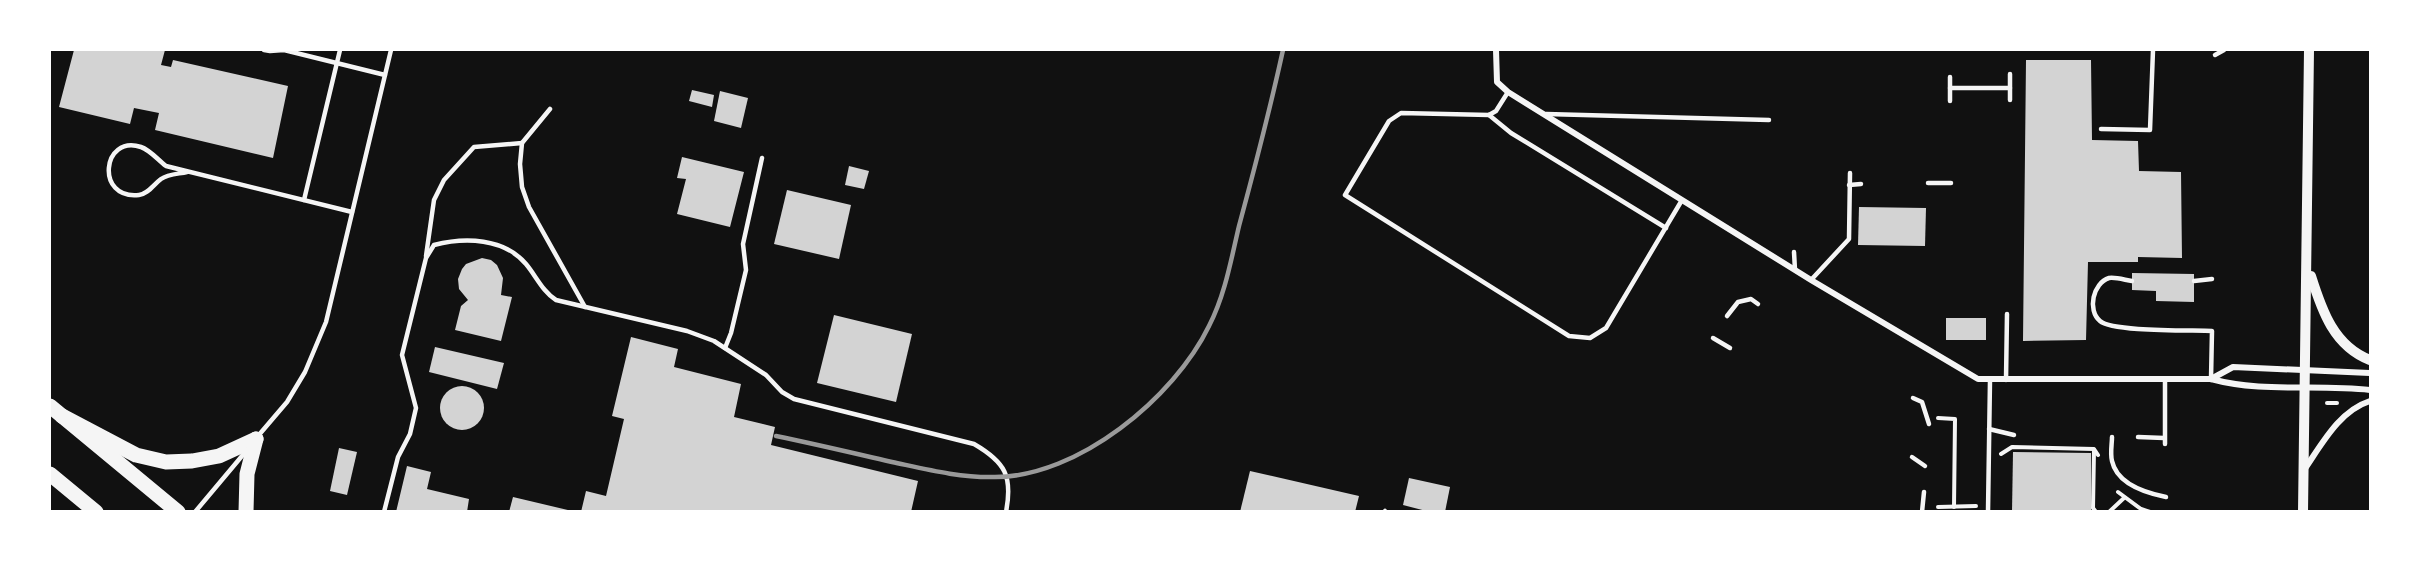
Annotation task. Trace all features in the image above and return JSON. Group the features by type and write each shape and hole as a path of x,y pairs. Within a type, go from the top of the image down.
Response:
{"main road":[{"path":"50,406 178,512"},
{"path":"62,416 136,455 166,462 219,456 256,439"},
{"path":"246,512 247,474 256,439"},
{"path":"50,474 96,512"}],"street":[{"path":"1496,50 1497,82 1508,92 1811,280 1978,380 2211,379 2234,386 2336,386 2370,390"},
{"path":"2303,512 2309,50"},
{"path":"2307,265 2329,324 2350,350 2370,360"},
{"path":"2211,379 2233,367 2370,373"},
{"path":"2304,470 2343,417 2361,404 2370,401"}],"lane":[{"path":"264,50 284,50 385,75"},
{"path":"304,200 340,50"},
{"path":"195,512 287,402 312,356 326,322 391,50"},
{"path":"2101,129 2150,130 2153,50"},
{"path":"2215,55 2224,50"},
{"path":"2010,74 2010,99"},
{"path":"1950,77 1950,101"},
{"path":"1950,88 2010,88"},
{"path":"1508,92 1496,111 1489,115 1401,113 1389,121 1345,195 1569,336 1590,338 1606,328 1682,200"},
{"path":"550,109 522,143 520,164 522,187 585,307"},
{"path":"1543,114 1769,120"},
{"path":"1489,115 1511,133 1666,228"},
{"path":"384,512 398,457 410,434 416,408 402,355 426,258 434,200 444,180 474,147 522,143"},
{"path":"187,172 169,175 142,195 128,195 117,190 110,180 108,167 112,154 126,146 138,146 147,150 166,166 352,212"},
{"path":"725,348 731,333 746,270 743,244 762,158"},
{"path":"1811,280 1849,239 1850,173"},
{"path":"1928,183 1951,183"},
{"path":"1850,185 1861,184"},
{"path":"426,258 434,245 456,239 483,241 504,249 524,261 548,294 556,300 687,332 714,341 766,375 782,392 794,399 974,444 1000,464 1010,487 1006,512"},
{"path":"1794,252 1795,270"},
{"path":"2132,281 2112,278 2102,281 2093,298 2094,311 2099,321 2110,327 2212,331 2211,379"},
{"path":"2194,281 2212,279"},
{"path":"1727,316 1738,302 1751,299 1758,304"},
{"path":"2006,380 2007,314"},
{"path":"1713,338 1730,348"},
{"path":"2165,379 2165,444"},
{"path":"1988,512 1990,380"},
{"path":"1914,398 1922,402 1928,422"},
{"path":"1989,429 2014,435"},
{"path":"2112,437 2114,466 2125,479 2136,489 2166,497"},
{"path":"2138,437 2164,438"},
{"path":"1912,457 1925,466"},
{"path":"1922,512 1923,492"}],"path":[{"path":"2326,402 2337,403"},
{"path":"1928,422 1955,419 1954,507"},
{"path":"2000,454 2012,447 2094,449 2098,452 2099,465"},
{"path":"2094,449 2093,508 2096,512"},
{"path":"2112,485 2124,498 2150,512"},
{"path":"2109,512 2124,498"},
{"path":"1938,507 1976,506"}],"building":[{"path":"74,50 165,50 161,65 171,67 173,60 288,86 273,158 155,130 159,113 134,108 130,124 59,107"},
{"path":"2026,60 2091,60 2092,140 2138,141 2139,171 2181,172 2182,258 2138,257 2138,262 2088,262 2086,340 2023,341"},
{"path":"692,90 714,95 712,107 689,101"},
{"path":"720,91 748,98 741,128 714,121"},
{"path":"682,157 744,172 730,227 677,214 686,179 677,178"},
{"path":"849,166 869,171 864,189 845,185"},
{"path":"787,190 851,205 839,259 774,244"},
{"path":"1859,207 1926,208 1925,246 1858,245"},
{"path":"482,258 491,260 497,265 503,278 501,295 512,297 501,341 455,330 461,306 468,300 459,289 458,279 466,264"},
{"path":"2132,273 2194,274 2194,302 2156,301 2156,291 2132,290"},
{"path":"834,315 912,334 896,402 817,383"},
{"path":"1946,318 1986,318 1986,340 1946,340"},
{"path":"631,337 678,349 674,367 741,384 734,417 775,427 771,445 918,481 911,512 581,512 586,491 606,496 624,419 612,416"},
{"path":"435,347 504,363 497,389 429,372"},
{"path":"462,386 471,387 478,392 483,399 483,417 478,424 471,429 462,430 453,429 446,424 441,417 440,408 441,399 446,392 453,387"},
{"path":"339,448 357,452 347,495 330,491"},
{"path":"2013,452 2091,453 2091,512 2012,512"},
{"path":"407,466 431,472 427,489 469,499 467,512 396,512"},
{"path":"1250,471 1359,496 1355,512 1240,512"},
{"path":"1409,478 1450,487 1445,512 1430,512 1403,505"},
{"path":"513,497 572,511 572,512 509,512"}],"railway":[{"path":"776,436 943,472 995,477 1027,473 1059,464 1090,448 1120,428 1148,405 1172,380 1193,353 1215,314 1227,277 1283,50"}]}
